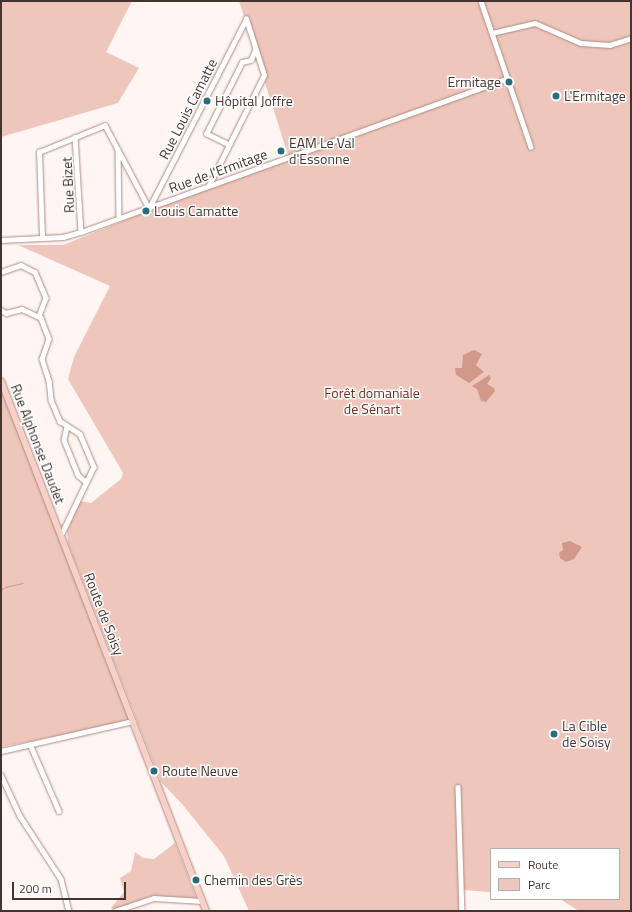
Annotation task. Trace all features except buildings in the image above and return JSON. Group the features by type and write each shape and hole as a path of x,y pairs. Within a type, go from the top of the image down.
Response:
{"main road":[{"name":"Rue Alphonse Daudet","path":"1,381 53,515"},
{"name":"Route de Soisy","path":"53,515 206,911"}],"street":[{"path":"481,1 506,79 531,147"},
{"name":"Rue Louis Camatte","path":"149,208 246,20 255,50"},
{"path":"492,33 535,23 581,43 610,44 631,38"},
{"path":"209,186 264,75 255,50"},
{"path":"229,145 206,134 242,62 251,60 255,50"},
{"name":"Rue de l'Ermitage","path":"1,240 63,237 81,232 506,79"},
{"path":"42,237 39,152 105,125 149,208"},
{"name":"Rue Bizet","path":"75,137 81,232"},
{"path":"118,149 120,218"},
{"path":"1,272 21,266 35,272 46,298 39,316"},
{"path":"1,310 6,313 22,309 39,316 49,339 42,359 49,380 50,396 58,418 80,434 93,464 93,473 85,481 61,536"},
{"path":"67,426 64,440 78,475 85,481"},
{"path":"1,750 133,721"},
{"path":"30,744 59,811"},
{"path":"1,775 20,816 60,879 69,911"},
{"path":"458,787 462,911"},
{"path":"115,911 154,898 202,901"}],"green space":[{"path":"1,1 132,1 106,52 139,68 118,103 1,137"},
{"name":"Forêt domaniale de Sénart","path":"239,1 631,1 631,911 579,911 562,900 620,900 620,848 490,848 490,892 462,890 461,911 249,911 224,856 182,804 161,782 68,543 67,532 80,501 91,503 121,479 123,473 68,379 74,357 110,286 18,245 63,245 288,155"},
{"path":"1,381 133,721 1,747"},
{"path":"175,843 196,897 191,900 154,897 115,910 111,908 124,892 120,878 131,871 135,852 143,858 154,859"}],"shaded area":[{"path":"474,350 482,354 476,365 484,372 469,383 456,375 455,368 462,368 463,355"},
{"path":"489,375 491,378 487,384 494,388 495,391 486,402 481,401 477,389 472,386"},
{"path":"570,541 582,547 574,559 566,562 560,558 559,553 563,550 562,543"}],"waterway":[{"path":"5,587 23,583"}],"place":[{"name":"Ermitage","path":"509,82"},
{"name":"L'Ermitage","path":"556,96"},
{"name":"Hôpital Joffre","path":"207,101"},
{"name":"EAM Le Val d'Essonne","path":"281,151"},
{"name":"Louis Camatte","path":"146,211"},
{"name":"La Cible de Soisy","path":"554,734"},
{"name":"Route Neuve","path":"154,771"},
{"name":"Chemin des Grès","path":"196,880"}]}
